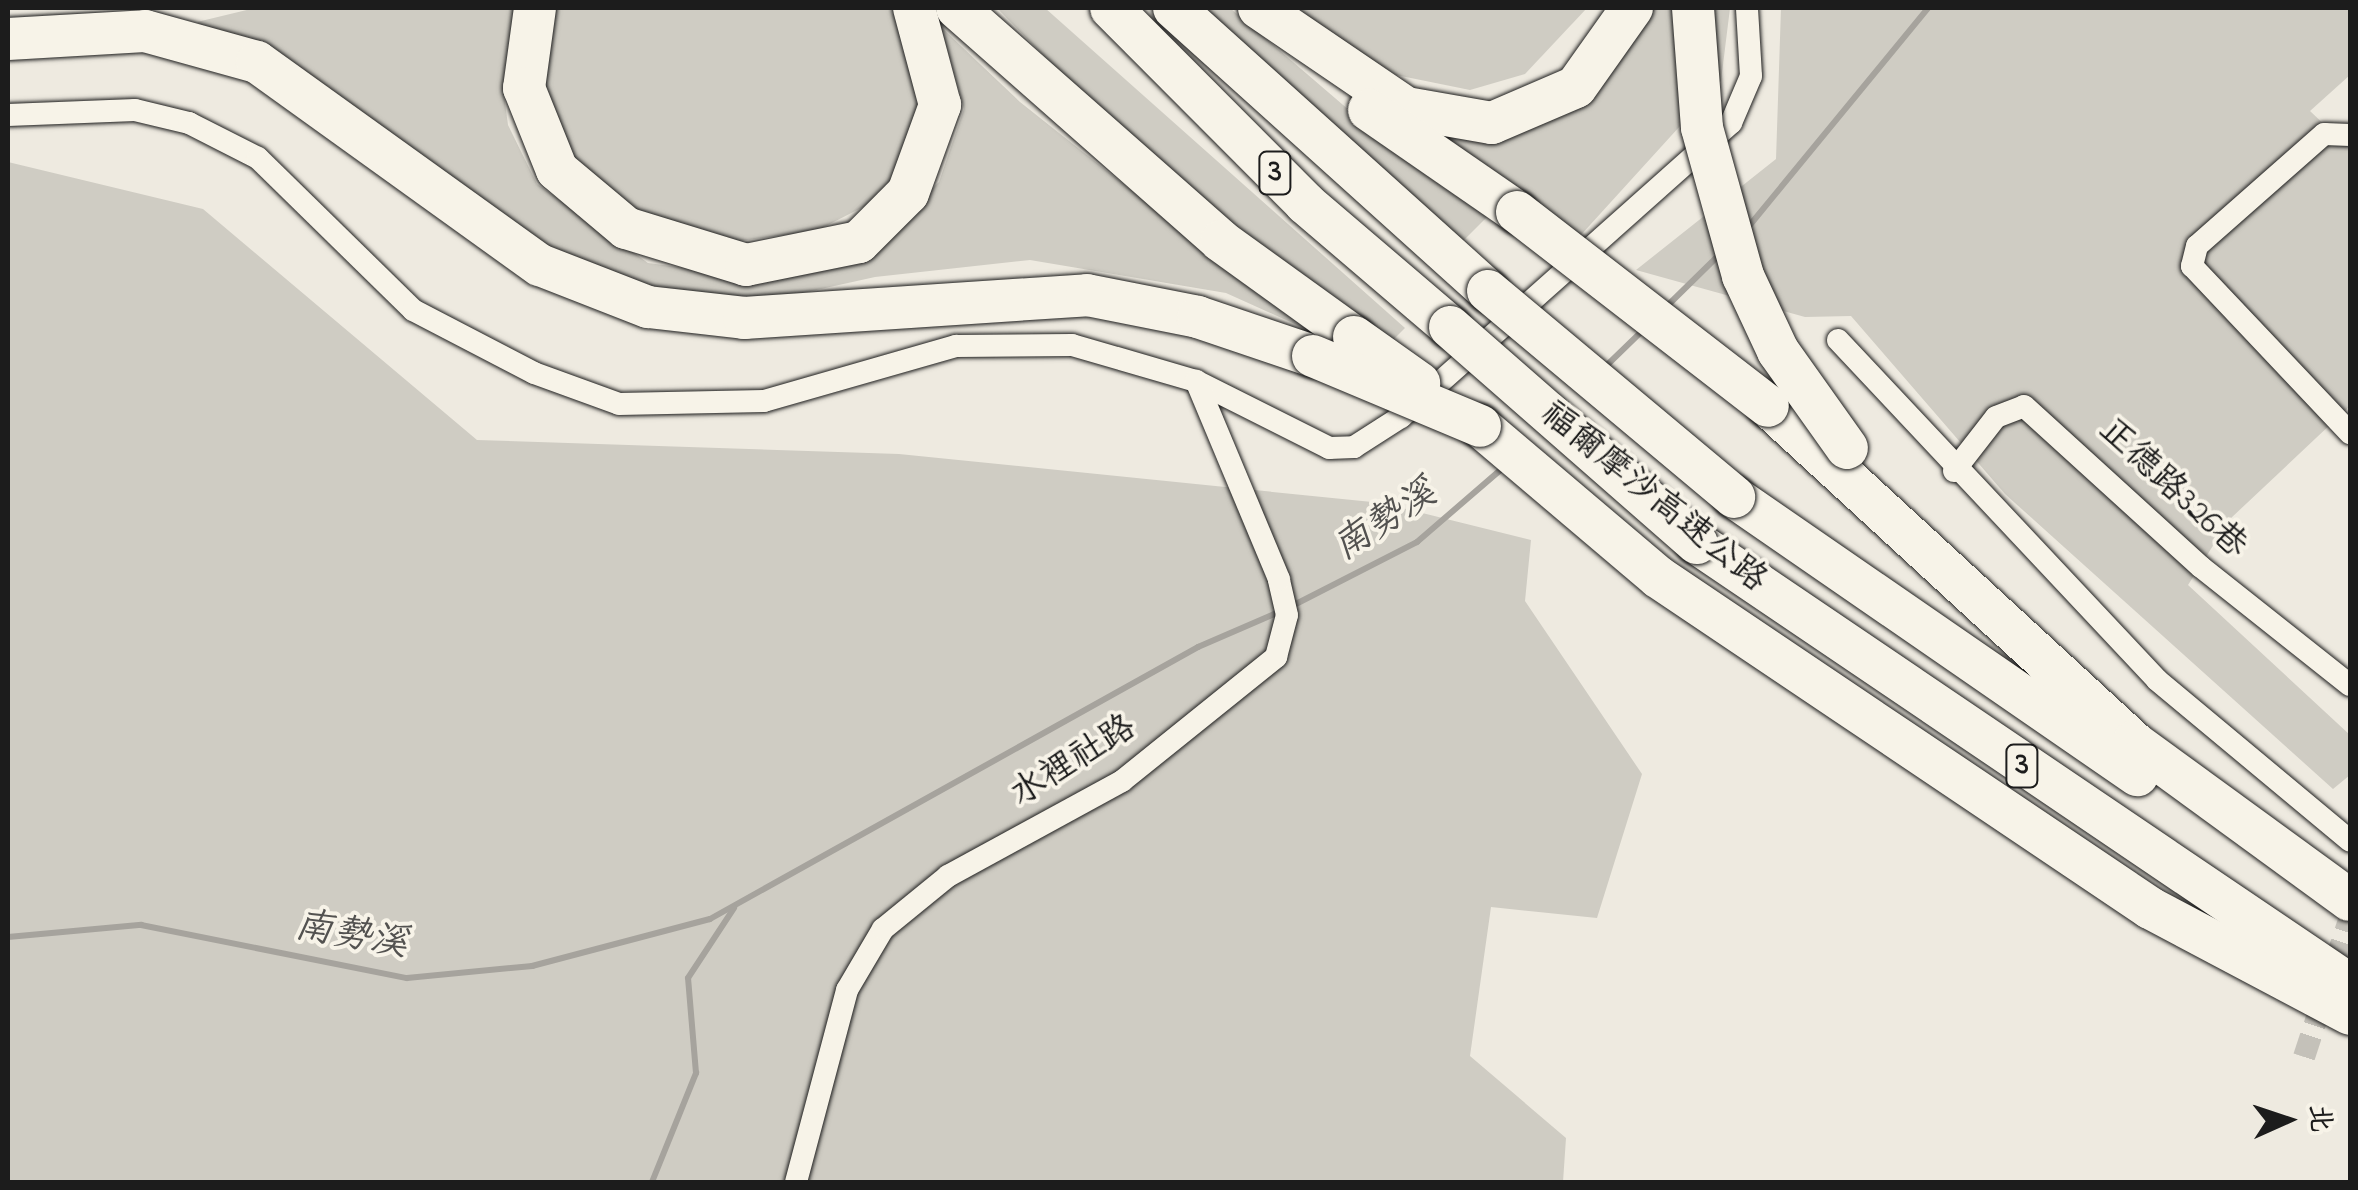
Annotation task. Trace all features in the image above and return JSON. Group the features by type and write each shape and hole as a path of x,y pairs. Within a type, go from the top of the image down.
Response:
{"highway":[{"path":"534,8 523,65 528,110 571,188 647,238 716,262 770,265 860,242 920,172 940,105 914,8"},
{"path":"957,8 1221,241 1480,426 1658,577 2150,908 2350,1014"},
{"name":"福爾摩沙高速公路","path":"1111,8 1304,203 1697,543 2350,986"},
{"name":"福爾摩沙高速公路","path":"1174,8 1488,291 1734,497 2350,916"},
{"path":"1257,8 1406,108 1492,123 1576,87 1632,8"},
{"path":"1257,8 1375,116 1517,212 1768,406 2133,742 2350,900"},
{"path":"1693,8 1702,128 1743,276 1778,351 1847,448 2010,630"},
{"path":"8,39 145,31 257,62 540,265 648,308 744,318 1087,295 1198,317 1313,356 1480,426"}],"street":[{"path":"8,115 135,110 190,123 258,158 413,310 534,372 619,404 764,401 909,355 1009,342 1072,345 1196,381 1330,448 1372,437 1732,123 1751,76 1747,8"},
{"path":"2350,135 2324,134 2197,246 2192,266 2350,433"},
{"path":"1838,340 1954,471 2157,680 2350,841"},
{"name":"水裡社路","path":"796,1182 847,990 882,930 948,876 1122,780 1250,683 1276,658 1286,607 1196,381"},
{"name":"正德路326巷","path":"1954,471 1996,417 2024,406 2201,567 2350,685"}],"shaded area":[{"path":"255,8 520,8 503,88 508,125 537,184 648,263 765,279 859,259 939,182 964,109 941,27 1020,102 1306,329 1226,293 1030,260 875,277 739,307 588,272 197,22"},
{"path":"548,8 901,8 919,115 892,178 869,204 816,231 732,242 647,222 549,136 539,29"},
{"path":"997,8 1045,8 1405,328 1384,349 1097,110"},
{"path":"1200,8 1230,8 1399,153 1489,215 1460,244"},
{"path":"1291,8 1587,8 1525,74 1470,90 1396,75"},
{"path":"1640,8 1730,8 1721,81 1580,236 1426,127 1511,130"},
{"path":"1781,8 2350,8 2350,75 2310,111 2350,149 2350,406 2230,519 2188,585 2350,735 2350,775 2333,789 2005,494 1851,316 1805,317 1636,270 1776,159"},
{"path":"8,162 203,209 477,440 899,454 1382,503 1531,540 1525,601 1642,774 1597,918 1491,907 1470,1056 1566,1138 1563,1182 8,1182"}],"waterway":[{"name":"南勢溪","path":"1745,231 1928,8"},
{"name":"南勢溪","path":"1666,307 1721,253"},
{"name":"南勢溪","path":"1605,367 1643,330"},
{"name":"南勢溪","path":"1290,607 1417,542 1504,467"},
{"name":"南勢溪","path":"8,937 141,925 407,978 532,966 710,919 1198,647 1279,612"},
{"name":"南勢溪","path":"652,1182 696,1073 688,978 734,908"}],"tunnel":[{"path":"2304,1057 2350,917"}]}
